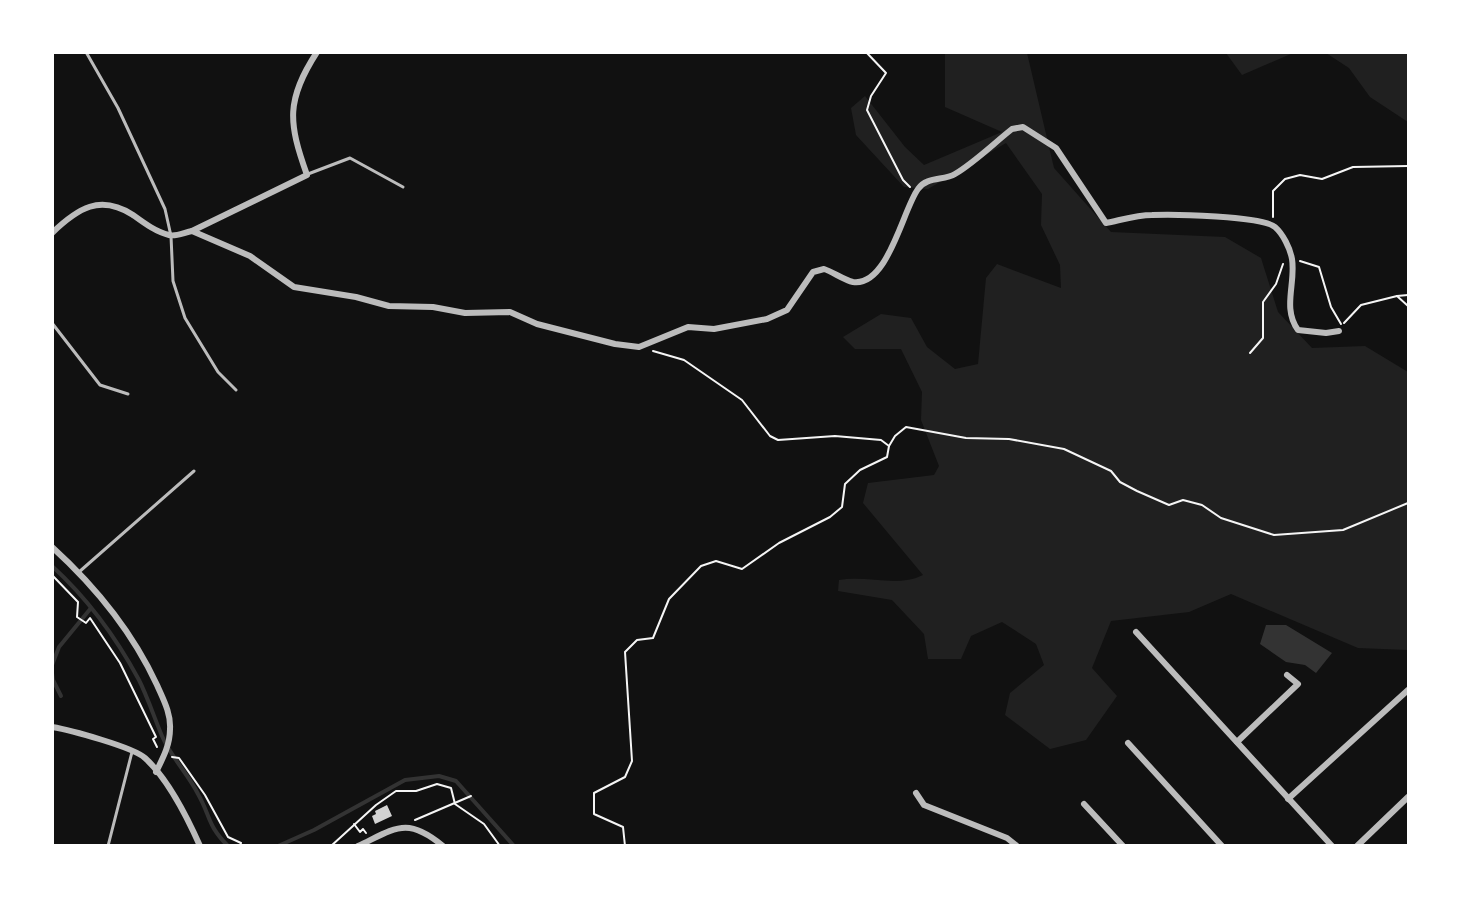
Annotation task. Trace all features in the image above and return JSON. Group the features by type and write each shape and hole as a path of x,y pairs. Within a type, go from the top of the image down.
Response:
{"street":[{"path":"52,233 81,210 93,204 107,204 121,208 146,225 171,236 192,231 307,175 297,148 293,105 296,90 316,52"},
{"path":"192,231 250,255 294,287 356,297 389,306 433,307 465,313 510,312 537,324 615,344 639,347 688,327 714,330 767,319 787,310 813,273 824,269 854,282 868,279 876,272 900,231 918,188 935,178 953,176 1012,129 1023,127 1056,148 1106,223 1151,215 1203,216 1262,222 1274,226 1285,240 1291,257 1290,320 1298,330 1326,333 1340,328"},
{"path":"52,547 80,572 143,654 166,705 170,728 156,772"},
{"path":"1136,632 1332,846"},
{"path":"1237,742 1298,684 1287,675"},
{"path":"1288,799 1408,690"},
{"path":"52,727 144,757 189,821 200,846"},
{"path":"1128,743 1222,846"},
{"path":"916,793 924,805 1007,838 1017,846"},
{"path":"1357,846 1408,797"},
{"path":"1084,804 1123,846"},
{"path":"358,846 397,828 411,827 419,829 443,846"}],"lane":[{"path":"86,52 118,108 165,208 171,236 173,281 185,318 218,372 237,390"},
{"path":"307,175 350,158 403,187"},
{"path":"52,323 100,385 128,394"},
{"path":"80,572 194,471"},
{"path":"108,846 132,752"}],"path":[{"path":"866,52 886,73 871,96 867,110 903,180 909,187 918,188"},
{"path":"1274,226 1273,191 1285,179 1300,176 1322,179 1353,167 1408,166"},
{"path":"1250,354 1263,338 1263,302 1276,284 1281,266 1291,257 1319,267 1340,328"},
{"path":"1326,333 1340,328 1360,305 1408,295"},
{"path":"1397,296 1408,306"},
{"path":"639,347 684,360 742,400 770,436 778,440 835,436 881,440 889,446"},
{"path":"626,846 623,827 594,814 594,793 625,777 632,761 625,652 637,640 653,638 669,599 701,566 716,561 742,569 779,543 830,518 842,507 845,484 860,470 886,457 894,436 906,427 966,438 1009,439 1064,449 1111,471 1120,482 1169,505 1183,500 1202,505 1229,521 1274,535 1343,530 1408,504"},
{"path":"52,575 78,602 77,617 86,623 90,618 120,663 156,737 153,739 163,752"},
{"path":"172,758 179,758 205,795 228,837 241,843 240,846"},
{"path":"331,845 386,798 405,789 416,791 445,784 455,795 455,804"},
{"path":"411,827 417,818 471,796"},
{"path":"455,804 484,824 500,846"},
{"path":"354,824 360,832 363,829 367,834"}],"shaded area":[{"path":"945,53 1027,53 1054,168 1111,232 1225,237 1261,258 1278,312 1312,348 1365,346 1408,372 1408,650 1358,648 1231,594 1189,612 1111,621 1092,668 1117,696 1086,740 1050,749 1005,715 1010,693 1044,665 1036,644 1002,622 971,636 961,659 928,659 924,634 892,600 838,591 839,580 903,581 923,575 863,503 868,483 934,475 939,466 921,420 922,392 901,349 855,349 843,337 881,314 911,318 927,347 955,369 978,364 986,278 997,264 1061,288 1060,265 1041,225 1042,194 1006,143 928,189 904,187 856,135 851,108 865,96 905,147 924,165 1002,132 945,107"},
{"path":"1226,53 1293,53 1242,75"},
{"path":"1326,53 1408,53 1408,122 1370,97 1349,68"},
{"path":"1266,625 1286,625 1332,653 1316,673 1305,665 1286,662 1260,644"}],"building":[{"path":"387,805 392,816 375,824 372,816 376,814 375,811"}],"waterway":[{"path":"52,566 89,605 121,649 142,687 166,744 194,787 213,826 228,846"},
{"path":"52,665 59,647 91,608"},
{"path":"52,673 61,696"},
{"path":"278,846 314,830 405,780 439,776 456,781 514,846"}]}
